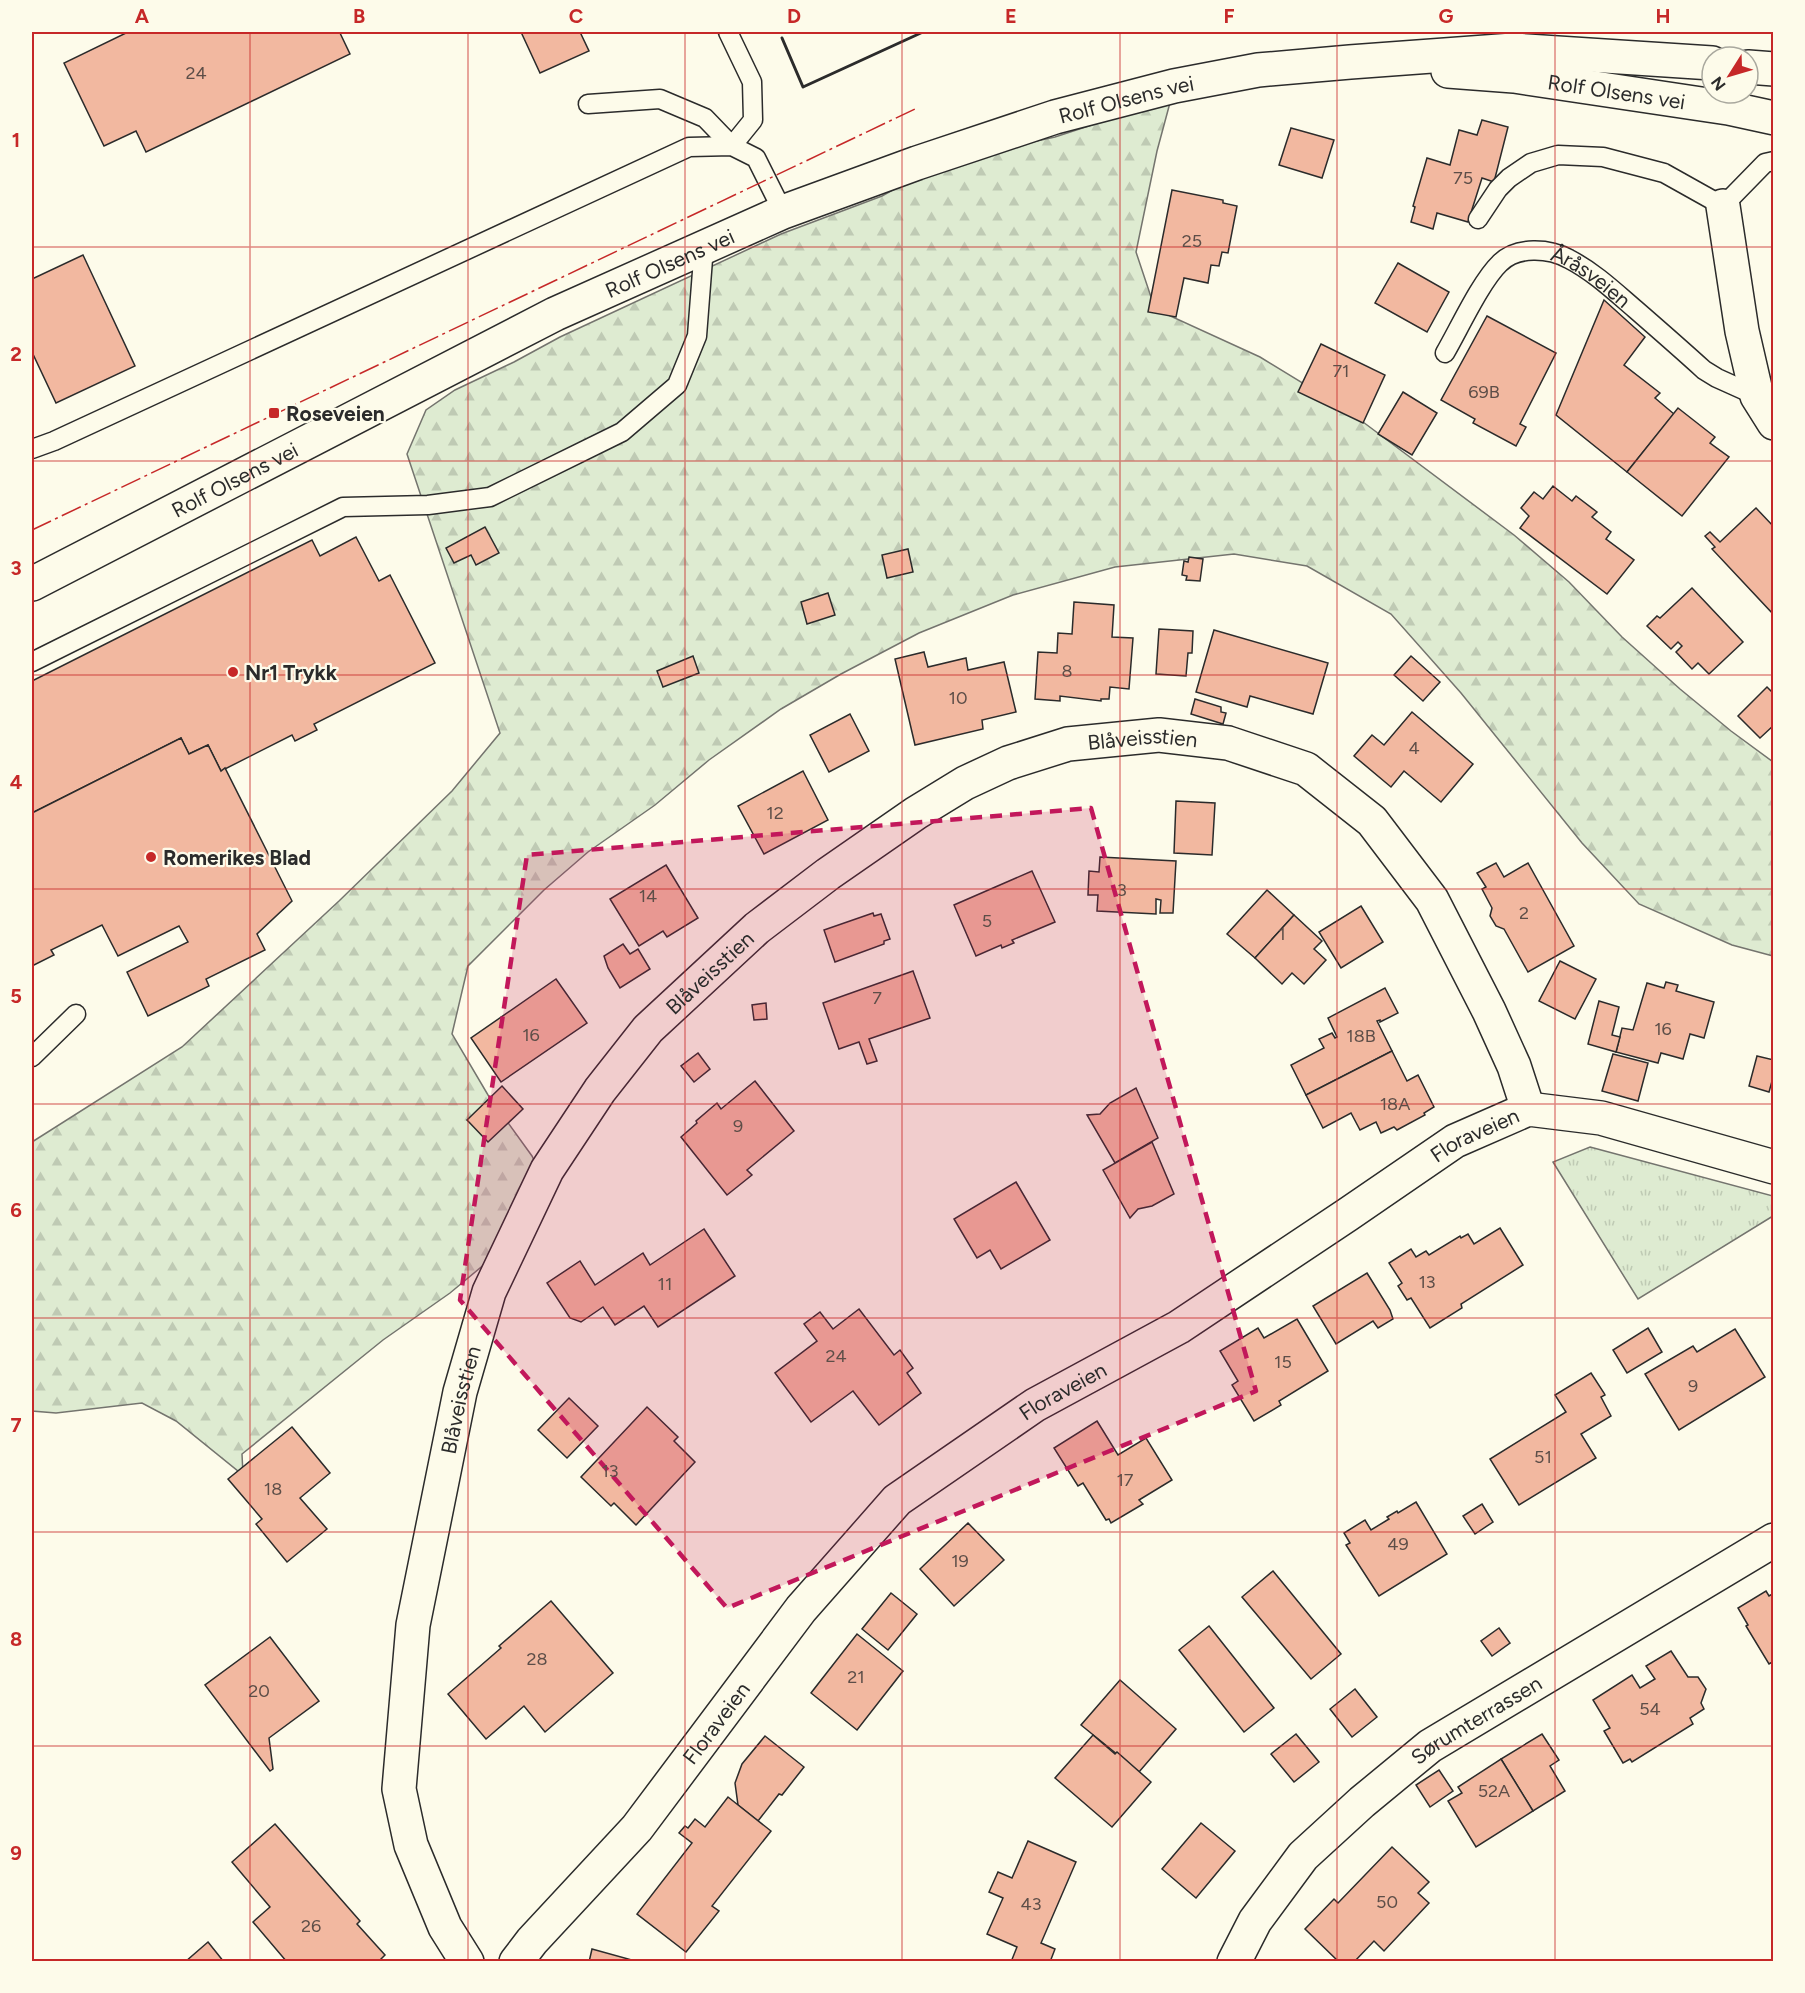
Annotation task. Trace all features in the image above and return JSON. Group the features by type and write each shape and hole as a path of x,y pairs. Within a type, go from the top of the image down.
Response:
{"street":[{"name":"Rolf Olsens vei","path":"32,584 555,314 783,212 927,159 1055,117 1174,86 1258,70 1350,62 1513,50 1700,62"},
{"name":"Rolf Olsens vei","path":"1350,62 1514,76 1728,108 1773,118"},
{"name":"Åråsveien","path":"1723,206 1742,331 1765,409"},
{"name":"Blåveisstien","path":"467,1962 445,1927 411,1845 399,1789 413,1625 460,1392 489,1292 547,1170 600,1090 648,1029 757,928 828,874 916,813 965,783 1008,763 1068,744 1136,737 1159,735 1228,743 1306,769 1372,821 1432,900 1490,1011 1514,1066 1528,1109"},
{"name":"Floraveien","path":"516,1962 532,1941 637,1828 801,1609 897,1500 1035,1404 1179,1327 1455,1141 1528,1109 1601,1119 1773,1167"},
{"name":"Sørumterrassen","path":"1234,1962 1255,1921 1303,1856 1362,1802 1430,1746 1773,1540"}],"lane":[{"path":"32,449 689,147 732,146 753,120 752,82 728,32"},
{"path":"588,104 660,99 705,118 732,146 756,158 783,212"},
{"path":"1478,219 1498,189 1509,178 1531,163 1558,154 1602,157 1664,173 1723,206 1765,163 1773,161"},
{"path":"32,662 343,507 428,505 490,497 622,432 677,385 697,336 704,246"},
{"name":"Åråsveien","path":"1445,353 1485,282 1498,264 1506,257 1534,250 1568,258 1599,278 1704,370 1765,409"},
{"path":"32,1057 75,1014"}],"highlighted area":[{"path":"1091,808 1256,1391 727,1608 460,1300 527,855"}],"green space":[{"path":"1171,99 1157,151 1136,252 1155,309 1260,357 1347,410 1514,535 1569,582 1622,637 1680,689 1773,762 1773,956 1732,945 1639,904 1582,843 1461,693 1391,614 1307,566 1234,554 1115,567 1013,595 919,633 781,709 709,760 655,805 588,852 544,890 468,966 452,1034 488,1095 532,1156 547,1188 504,1248 450,1293 383,1340 242,1454 243,1475 176,1421 142,1403 56,1413 32,1411 32,1142 182,1047 339,901 452,791 500,733 407,454 426,410 455,390 560,337 781,234 882,196 923,173 968,156 1055,137"},
{"path":"1590,1147 1773,1196 1773,1216 1638,1299 1553,1162"}],"building":[{"path":"128,32 343,32 340,33 350,54 146,152 136,131 104,146 64,63"},
{"path":"521,32 580,32 589,51 540,73"},
{"path":"1482,120 1508,127 1494,182 1482,178 1468,222 1437,213 1433,229 1411,222 1415,207 1413,206 1427,158 1450,165 1459,130 1477,135"},
{"path":"1291,128 1334,140 1322,178 1279,165"},
{"path":"1172,190 1223,200 1223,203 1237,206 1228,253 1222,252 1219,266 1211,265 1208,283 1184,278 1176,317 1148,312"},
{"path":"83,255 135,366 56,403 32,352 32,279"},
{"path":"1398,263 1449,292 1427,332 1375,303"},
{"path":"1604,300 1645,337 1624,365 1660,393 1655,398 1674,414 1627,472 1556,415"},
{"path":"1487,316 1556,353 1520,424 1526,427 1516,446 1473,423 1475,419 1441,400"},
{"path":"1321,344 1385,375 1363,423 1298,392"},
{"path":"1403,392 1437,413 1412,455 1378,434"},
{"path":"1678,408 1715,437 1710,443 1729,457 1682,516 1627,472"},
{"path":"1553,486 1572,501 1576,496 1597,512 1592,517 1611,532 1606,539 1634,560 1607,594 1520,528 1529,516 1521,508 1534,492 1543,499"},
{"path":"1756,508 1774,527 1774,615 1712,549 1715,547 1705,536 1710,532 1720,542"},
{"path":"485,527 499,553 476,565 471,555 454,563 446,548"},
{"name":"Nr1 Trykk","path":"356,537 379,581 390,575 435,663 314,724 317,730 295,741 292,735 221,771 208,745 189,754 181,738 32,813 32,681 312,540 320,556"},
{"path":"908,549 913,572 887,578 882,555"},
{"path":"1189,557 1203,559 1200,581 1186,580 1187,576 1182,575 1184,561 1188,562"},
{"path":"1692,588 1743,642 1709,674 1698,663 1692,669 1676,652 1682,646 1678,642 1671,649 1647,626 1657,616 1660,618"},
{"path":"828,593 835,615 807,624 801,602"},
{"path":"1074,602 1114,605 1112,637 1133,638 1129,689 1110,687 1109,699 1101,699 1101,701 1060,696 1060,701 1035,699 1038,652 1057,653 1058,633 1072,634"},
{"path":"1159,629 1193,631 1192,653 1188,653 1186,676 1156,674"},
{"path":"1214,630 1328,663 1313,714 1250,696 1247,707 1196,692"},
{"path":"924,652 928,667 966,658 968,670 1004,662 1016,712 982,720 983,729 915,745 895,659"},
{"path":"693,656 699,673 663,687 657,671"},
{"path":"1411,656 1440,682 1423,701 1394,675"},
{"path":"1767,687 1774,694 1774,725 1760,738 1738,716"},
{"path":"1195,699 1221,707 1221,712 1226,713 1223,724 1191,714"},
{"path":"1412,712 1473,764 1441,802 1404,771 1391,787 1354,756 1372,735 1384,745"},
{"path":"850,714 869,751 829,772 810,735"},
{"name":"Romerikes Blad","path":"181,738 189,754 208,745 221,771 225,768 292,901 257,934 265,950 206,979 209,986 148,1016 127,972 188,942 179,926 118,956 102,925 51,950 54,955 32,966 32,813"},
{"path":"803,771 828,820 764,854 738,806"},
{"path":"1176,801 1215,803 1212,855 1174,853"},
{"path":"1100,857 1176,861 1173,913 1160,913 1161,900 1156,899 1156,914 1097,911 1098,895 1088,895 1089,871 1099,872"},
{"path":"1496,863 1504,877 1528,863 1574,946 1528,972 1504,929 1496,926 1490,916 1492,908 1482,889 1486,887 1477,873"},
{"path":"666,865 698,918 667,937 663,931 639,946 610,899"},
{"path":"1032,871 1055,922 1012,940 1014,943 1002,948 1001,945 976,956 954,905"},
{"path":"1267,890 1294,915 1255,958 1227,934"},
{"path":"1361,906 1383,942 1341,968 1319,932"},
{"path":"873,913 874,916 881,914 890,939 884,941 884,944 835,962 824,930"},
{"path":"1294,915 1322,941 1314,949 1326,960 1304,984 1292,973 1282,984 1255,958"},
{"path":"623,944 630,954 638,949 650,969 620,988 604,956"},
{"path":"1560,961 1596,979 1575,1019 1539,1001"},
{"path":"913,971 930,1018 869,1039 877,1061 867,1064 859,1042 839,1049 823,1003"},
{"path":"556,979 587,1023 501,1082 471,1038"},
{"path":"1666,982 1678,985 1676,991 1714,1002 1704,1038 1690,1034 1683,1059 1661,1053 1658,1063 1616,1052 1622,1028 1633,1030 1647,983 1664,988"},
{"path":"1385,988 1398,1013 1380,1022 1380,1020 1377,1021 1392,1051 1306,1095 1291,1065 1324,1048 1319,1039 1332,1033 1335,1038 1337,1037 1328,1018"},
{"path":"1599,1001 1619,1007 1612,1035 1620,1037 1616,1052 1588,1044"},
{"path":"766,1003 767,1019 754,1020 752,1005"},
{"path":"1392,1051 1407,1081 1418,1075 1434,1107 1424,1113 1425,1115 1397,1130 1394,1127 1381,1133 1376,1122 1360,1130 1351,1113 1323,1128 1306,1095"},
{"path":"698,1053 710,1069 694,1082 681,1066"},
{"path":"1613,1054 1648,1063 1638,1101 1602,1091"},
{"path":"1757,1056 1774,1060 1774,1074 1769,1092 1749,1086"},
{"path":"755,1081 794,1131 747,1170 752,1175 727,1195 681,1137 717,1103 721,1109"},
{"path":"502,1086 523,1109 488,1142 467,1120"},
{"path":"1136,1088 1158,1138 1115,1163 1087,1115 1100,1114 1110,1103"},
{"path":"1152,1142 1174,1194 1152,1206 1138,1209 1130,1218 1103,1170"},
{"path":"1016,1182 1050,1240 1001,1269 990,1250 977,1258 954,1219"},
{"path":"1500,1228 1523,1265 1461,1304 1462,1308 1430,1328 1411,1298 1407,1300 1398,1286 1402,1283 1389,1263 1411,1249 1416,1257 1426,1251 1429,1255 1460,1236 1461,1238 1468,1234 1474,1244"},
{"path":"704,1229 735,1276 658,1327 644,1306 615,1325 603,1307 581,1322 570,1318 547,1283 580,1261 595,1285 643,1253 650,1265"},
{"path":"1367,1273 1390,1310 1393,1319 1378,1328 1373,1321 1336,1344 1313,1306"},
{"path":"859,1309 894,1355 900,1350 913,1368 907,1373 921,1393 879,1425 853,1391 811,1422 775,1373 817,1341 804,1324 820,1312 833,1329"},
{"path":"1297,1319 1328,1371 1279,1401 1281,1405 1254,1421 1232,1385 1238,1381 1220,1351 1258,1328 1264,1338"},
{"path":"1648,1328 1662,1352 1627,1373 1613,1350"},
{"path":"1735,1329 1765,1377 1679,1430 1645,1374 1693,1346 1697,1352"},
{"path":"1591,1373 1605,1395 1601,1397 1611,1416 1581,1434 1596,1458 1519,1505 1490,1459 1566,1412 1555,1395"},
{"path":"569,1398 598,1426 567,1458 538,1430"},
{"path":"647,1407 678,1437 674,1441 695,1462 636,1525 614,1503 611,1506 581,1477"},
{"path":"1097,1421 1118,1455 1146,1438 1172,1480 1139,1500 1143,1504 1111,1523 1109,1519 1106,1520 1083,1483 1078,1486 1054,1448"},
{"path":"292,1427 330,1473 300,1498 327,1529 287,1562 256,1524 262,1519 228,1479"},
{"path":"1416,1502 1447,1554 1379,1596 1346,1545 1350,1543 1344,1533 1365,1520 1371,1530 1389,1519 1387,1517"},
{"path":"1482,1504 1493,1522 1475,1534 1463,1516"},
{"path":"968,1523 1004,1560 954,1606 920,1569"},
{"path":"1273,1571 1341,1654 1311,1679 1242,1597"},
{"path":"1766,1591 1769,1596 1774,1593 1774,1661 1769,1664 1738,1608"},
{"path":"891,1593 917,1614 888,1650 862,1629"},
{"path":"551,1601 613,1673 545,1732 524,1706 486,1739 448,1694"},
{"path":"1209,1626 1274,1708 1244,1732 1179,1650"},
{"path":"1499,1628 1510,1643 1492,1656 1481,1641"},
{"path":"857,1634 903,1671 857,1730 811,1693"},
{"path":"270,1637 319,1701 269,1738 273,1769 270,1771 205,1685"},
{"path":"1671,1651 1688,1677 1698,1677 1706,1689 1701,1703 1704,1709 1690,1718 1693,1724 1632,1762 1630,1759 1623,1763 1604,1731 1610,1728 1593,1700 1632,1675 1640,1688 1655,1679 1646,1666"},
{"path":"1120,1680 1176,1729 1139,1772 1081,1725"},
{"path":"1355,1689 1377,1717 1352,1737 1330,1709"},
{"path":"1296,1734 1319,1762 1294,1782 1271,1754"},
{"path":"1542,1734 1559,1760 1550,1766 1565,1791 1533,1811 1501,1759"},
{"path":"1093,1735 1115,1754 1117,1752 1151,1782 1112,1827 1055,1778"},
{"path":"765,1736 804,1767 758,1821 738,1805 735,1783 742,1764"},
{"path":"1501,1759 1533,1811 1476,1847 1448,1801 1462,1793 1458,1787"},
{"path":"1439,1770 1453,1791 1430,1807 1416,1785"},
{"path":"728,1797 771,1831 712,1906 719,1911 686,1952 637,1914 692,1843 679,1833 685,1826 688,1828 695,1819 705,1827"},
{"path":"1201,1823 1235,1851 1196,1898 1162,1869"},
{"path":"275,1824 360,1921 357,1924 385,1955 378,1962 287,1962 253,1922 270,1907 232,1862"},
{"path":"1028,1841 1076,1862 1041,1943 1055,1949 1050,1962 1011,1962 1017,1947 987,1934 1003,1898 989,1892 998,1872 1012,1878"},
{"path":"1392,1847 1429,1882 1418,1893 1429,1903 1384,1951 1374,1941 1354,1962 1339,1962 1305,1929 1334,1899 1338,1903"},
{"path":"208,1942 224,1962 185,1962"},
{"path":"592,1949 632,1960 632,1962 589,1962"}],"wall":[{"path":"782,38 803,87 923,32"}],"power":[{"path":"32,530 917,108"}],"place":[{"name":"Roseveien","path":"274,413"},
{"name":"Nr1 Trykk","path":"233,672"},
{"name":"Romerikes Blad","path":"151,857"}]}
